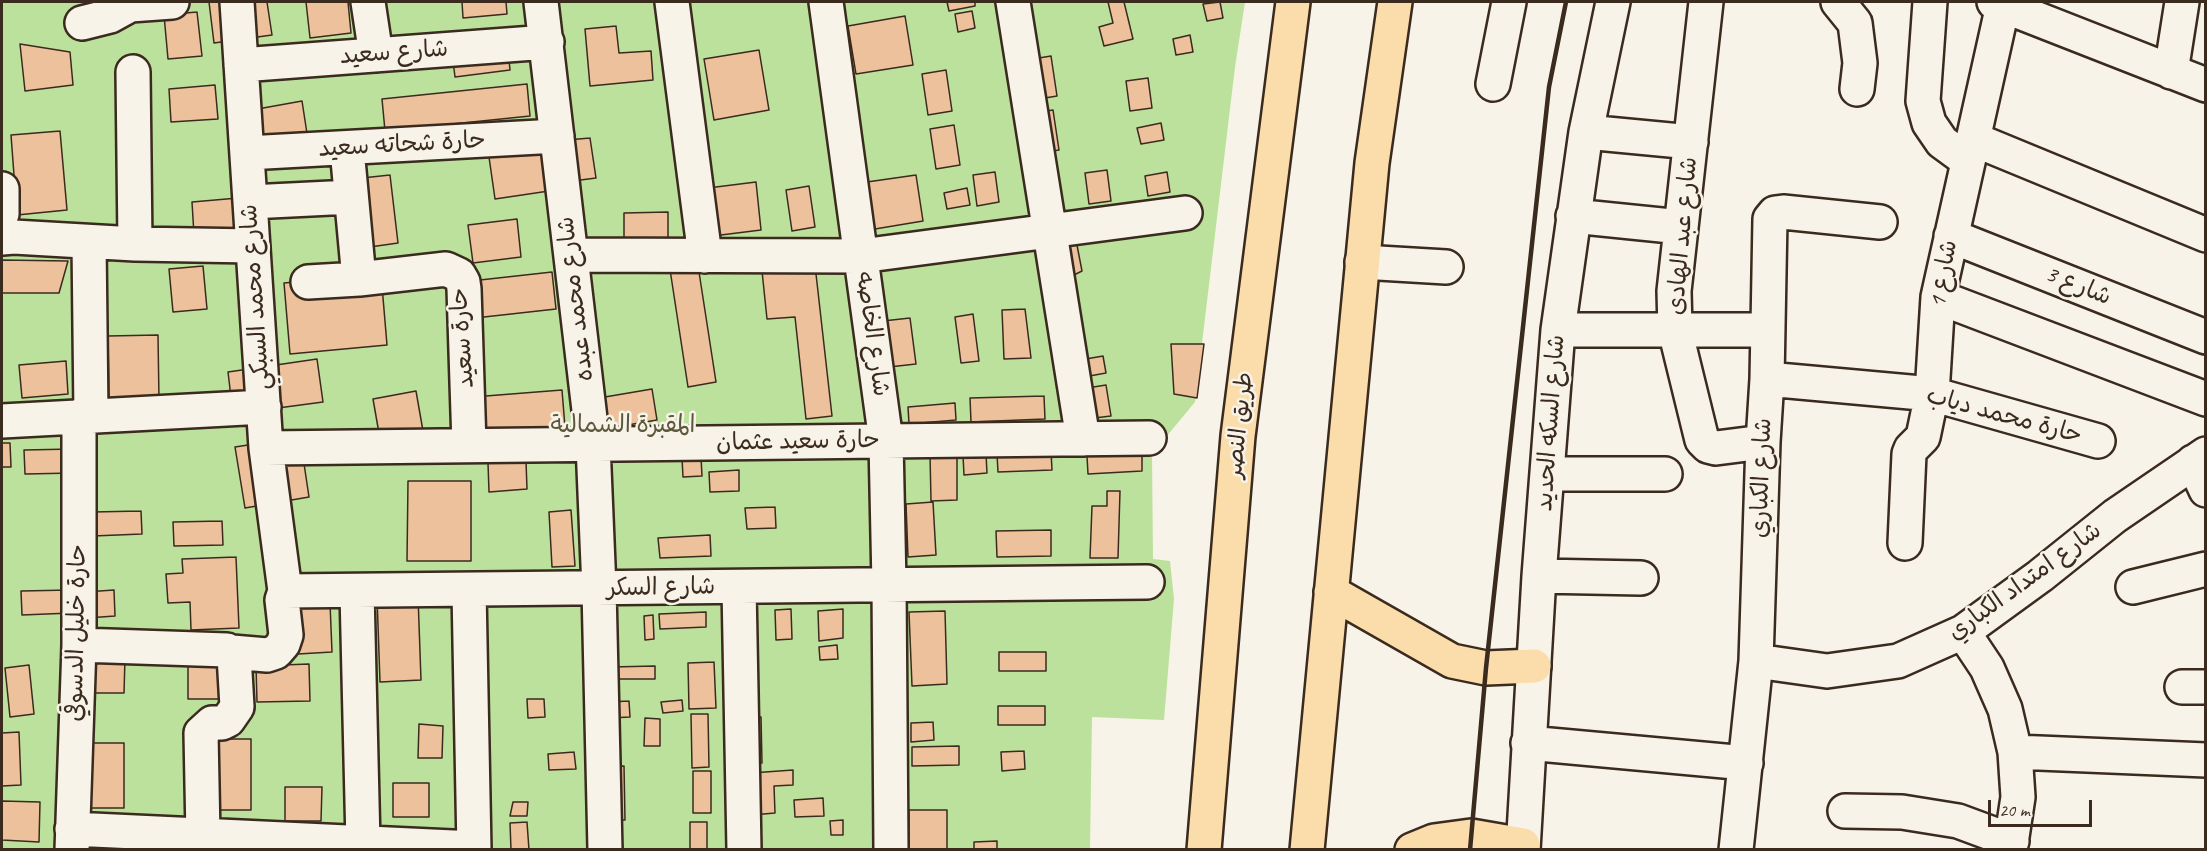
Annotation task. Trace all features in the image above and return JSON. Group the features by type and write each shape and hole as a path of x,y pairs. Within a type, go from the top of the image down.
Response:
{"highway":[{"name":"طريق النصر","path":"1204,849 1238,436 1293,2"},
{"path":"1307,849 1372,163 1395,2"},
{"path":"1331,592 1452,661 1486,668 1533,666"},
{"path":"1412,849 1434,841 1471,836 1523,847"}],"street":[{"path":"82,23 110,16 127,3 172,2"},
{"name":"شارع محمد السبكي","path":"237,2 267,448 285,591"},
{"path":"368,2 376,55"},
{"name":"شارع محمد عبده","path":"541,2 592,444 600,589 605,849"},
{"path":"672,2 705,256"},
{"name":"شارع الخاصه","path":"826,2 886,441 890,585 891,849"},
{"path":"1013,2 1083,439"},
{"path":"1493,84 1509,2"},
{"name":"شارع السكه الحديد","path":"1523,847 1533,666 1557,330 1586,132 1613,2"},
{"name":"شارع عبد الهادى","path":"1706,2 1674,291 1676,330 1702,440 1708,446 1716,448 1763,442"},
{"path":"1838,2 1855,23 1860,63 1857,89"},
{"path":"1930,2 1923,101 1929,123 1942,142 1971,150 2205,235"},
{"path":"2171,72 2182,2"},
{"path":"1999,3 2205,85"},
{"name":"شارع 1","path":"1905,543 1910,454 1911,449 1923,436 1932,394 1938,297 1971,150 1999,3"},
{"name":"شارع سعيد","path":"241,65 547,42"},
{"path":"133,72 135,244"},
{"path":"1586,132 1691,142"},
{"name":"حارة شحاته سعيد","path":"247,153 557,136"},
{"path":"347,149 359,279"},
{"path":"2,189 2,214"},
{"path":"250,202 351,197"},
{"name":"شارع الكباري","path":"1736,849 1756,661 1767,379 1770,219 1775,213 1783,212 1880,222"},
{"path":"571,255 861,256 1185,213"},
{"path":"1573,216 1681,228"},
{"name":"شارع 3","path":"1951,236 2205,337"},
{"path":"2,238 253,246"},
{"name":"حارة خليل الدسوقي","path":"72,839 89,242"},
{"path":"1362,262 1446,267"},
{"name":"حارة سعيد","path":"309,282 446,269 459,275 464,289 468,445"},
{"path":"1938,297 2205,399"},
{"path":"1557,330 1768,330"},
{"name":"حارة محمد دياب","path":"1767,379 1932,394 2098,441"},
{"path":"2,421 264,407"},
{"name":"حارة سعيد عثمان","path":"267,448 1149,438"},
{"name":"شارع امتداد الكباري","path":"1756,661 1827,671 1898,661 1963,632 2040,576 2115,516 2201,469"},
{"path":"1547,474 1665,474"},
{"path":"2133,587 2205,569"},
{"path":"1539,576 1641,578"},
{"name":"شارع السكر","path":"285,591 1147,582"},
{"path":"739,587 744,849"},
{"path":"72,839 203,836 474,849 469,590"},
{"path":"79,645 227,650 267,655 276,652 283,644 286,635 282,600 285,591"},
{"path":"357,592 363,843"},
{"path":"1845,811 1902,812 1958,822 2011,845 2018,797 2015,752 2005,709 1987,668 1963,632"},
{"path":"203,836 201,733 212,723 222,723 228,720 237,707 235,659 232,652"},
{"path":"1528,743 1746,763"},
{"path":"2015,752 2205,760"}],"green space":[{"name":"المقبرة الشمالية","path":"2,2 1245,2 1235,67 1195,402 1152,454 1153,559 1170,561 1174,599 1164,720 1092,717 1090,849 2,850"}],"building":[{"path":"209,2 267,2 272,35 214,43"},
{"path":"306,2 348,2 351,33 310,38"},
{"path":"462,2 506,2 507,14 463,18"},
{"path":"947,2 975,2 975,6 949,11"},
{"path":"1108,2 1124,2 1133,39 1104,46 1099,27 1113,23"},
{"path":"1220,2 1223,18 1207,21 1203,4"},
{"path":"972,11 975,28 958,32 955,14"},
{"path":"197,12 202,56 168,59 164,15"},
{"path":"905,16 913,65 856,74 848,26"},
{"path":"616,26 619,53 651,51 653,80 590,86 585,29"},
{"path":"506,30 510,70 455,77 450,37"},
{"path":"1190,35 1193,52 1176,55 1173,39"},
{"path":"20,44 70,52 73,85 25,91"},
{"path":"759,50 769,110 714,120 704,59"},
{"path":"1051,56 1057,96 1033,100 1027,60"},
{"path":"946,70 952,111 928,115 922,74"},
{"path":"1148,78 1152,108 1130,111 1126,81"},
{"path":"527,84 530,116 385,131 382,99"},
{"path":"215,85 218,119 171,122 169,89"},
{"path":"302,101 308,140 258,148 252,110"},
{"path":"1053,110 1059,150 1034,154 1028,114"},
{"path":"1161,123 1164,140 1141,144 1137,128"},
{"path":"954,125 960,165 936,169 930,129"},
{"path":"60,131 67,210 17,215 11,135"},
{"path":"590,138 596,178 573,181 567,140"},
{"path":"541,148 549,191 495,199 489,157"},
{"path":"1107,170 1111,201 1089,204 1085,173"},
{"path":"995,172 999,202 977,206 973,175"},
{"path":"1167,172 1170,192 1148,196 1145,176"},
{"path":"390,175 398,243 370,247 362,178"},
{"path":"916,175 923,221 875,229 867,182"},
{"path":"756,182 761,230 713,236 708,188"},
{"path":"809,186 815,227 792,231 786,190"},
{"path":"967,188 970,205 947,209 944,193"},
{"path":"238,198 240,231 194,235 192,202"},
{"path":"668,212 668,239 624,240 624,213"},
{"path":"517,219 521,257 473,263 468,225"},
{"path":"1076,240 1082,271 1060,282 1053,244"},
{"path":"697,259 716,382 688,387 669,263"},
{"path":"2,260 68,261 59,293 2,293"},
{"path":"815,265 832,416 806,419 795,317 767,319 762,271"},
{"path":"203,266 207,309 173,312 169,269"},
{"path":"552,272 556,309 475,318 471,281"},
{"path":"381,274 387,345 290,354 284,283"},
{"path":"1025,309 1031,358 1004,359 1002,310"},
{"path":"973,314 979,361 961,363 955,317"},
{"path":"910,318 916,364 889,367 883,321"},
{"path":"158,335 159,401 109,402 108,336"},
{"path":"1171,344 1204,344 1197,398 1174,394"},
{"path":"1103,356 1106,373 1084,377 1080,360"},
{"path":"317,359 323,402 233,414 228,372"},
{"path":"66,361 68,394 22,398 19,365"},
{"path":"1106,385 1111,416 1086,419 1081,389"},
{"path":"652,389 657,420 604,429 599,398"},
{"path":"562,390 565,427 476,435 473,397"},
{"path":"416,391 423,431 380,439 373,399"},
{"path":"1044,396 1045,419 971,422 970,398"},
{"path":"955,403 956,420 909,424 908,407"},
{"path":"300,437 309,497 245,508 235,447"},
{"path":"2,443 10,443 11,467 2,467"},
{"path":"73,449 74,473 25,474 24,450"},
{"path":"1051,451 1052,470 998,472 997,454"},
{"path":"1142,453 1142,471 1088,474 1087,456"},
{"path":"930,454 957,454 957,500 931,501"},
{"path":"986,454 987,473 964,475 963,456"},
{"path":"701,457 702,476 683,477 682,458"},
{"path":"526,461 527,489 489,492 488,463"},
{"path":"739,470 739,491 710,492 709,472"},
{"path":"408,481 471,481 471,561 407,561"},
{"path":"1107,491 1120,491 1118,558 1090,558 1092,506 1107,506"},
{"path":"933,502 936,555 908,557 906,504"},
{"path":"775,507 776,528 747,529 745,508"},
{"path":"571,510 575,566 552,567 549,512"},
{"path":"141,511 142,534 93,536 92,512"},
{"path":"222,521 223,545 174,546 173,522"},
{"path":"1051,530 1051,556 997,557 996,531"},
{"path":"710,535 711,556 660,558 658,538"},
{"path":"236,557 239,628 191,630 190,602 168,603 166,574 183,573 182,559"},
{"path":"70,590 71,613 22,615 21,591"},
{"path":"114,590 115,616 87,618 85,592"},
{"path":"418,596 421,680 380,682 377,597"},
{"path":"330,603 332,652 298,654 296,604"},
{"path":"791,609 792,639 776,640 775,610"},
{"path":"843,609 843,638 819,641 818,611"},
{"path":"945,611 947,684 912,686 909,612"},
{"path":"706,612 706,627 660,629 659,614"},
{"path":"653,615 654,639 645,640 644,616"},
{"path":"837,645 838,659 820,660 819,647"},
{"path":"999,652 1046,652 1046,671 999,671"},
{"path":"87,658 125,658 124,693 88,693"},
{"path":"714,662 716,708 689,709 688,663"},
{"path":"309,664 310,701 257,702 256,666"},
{"path":"29,665 34,714 10,717 5,668"},
{"path":"188,665 225,665 225,699 188,699"},
{"path":"655,666 655,679 611,679 611,667"},
{"path":"527,699 544,699 545,717 528,718"},
{"path":"682,700 683,711 663,713 661,702"},
{"path":"629,701 630,717 610,718 609,702"},
{"path":"998,706 1045,706 1045,725 998,725"},
{"path":"691,714 708,714 709,767 692,768"},
{"path":"761,717 762,763 746,764 744,718"},
{"path":"645,718 660,719 660,746 644,746"},
{"path":"933,722 934,740 911,742 911,723"},
{"path":"419,724 443,726 442,758 418,758"},
{"path":"19,732 21,785 2,786 2,733"},
{"path":"214,739 251,739 251,810 213,810"},
{"path":"88,743 124,743 124,808 88,808"},
{"path":"959,746 959,765 912,766 912,747"},
{"path":"1024,751 1025,769 1002,771 1001,752"},
{"path":"574,752 576,769 549,770 548,754"},
{"path":"624,766 625,820 609,820 607,767"},
{"path":"793,770 793,785 774,786 775,813 752,815 751,773"},
{"path":"693,771 711,771 711,813 693,813"},
{"path":"393,783 429,783 429,817 393,817"},
{"path":"285,787 322,787 321,821 285,821"},
{"path":"823,798 824,816 795,817 794,800"},
{"path":"2,801 40,802 39,842 2,840"},
{"path":"513,802 528,802 527,816 510,816"},
{"path":"909,810 947,810 947,850 909,850"},
{"path":"843,820 843,835 831,835 830,821"},
{"path":"527,822 529,850 511,850 510,823"},
{"path":"690,822 707,822 707,850 690,850"},
{"path":"997,841 997,850 974,850 974,842"}],"railway":[{"path":"1470,850 1486,668 1549,87 1566,2"}]}
